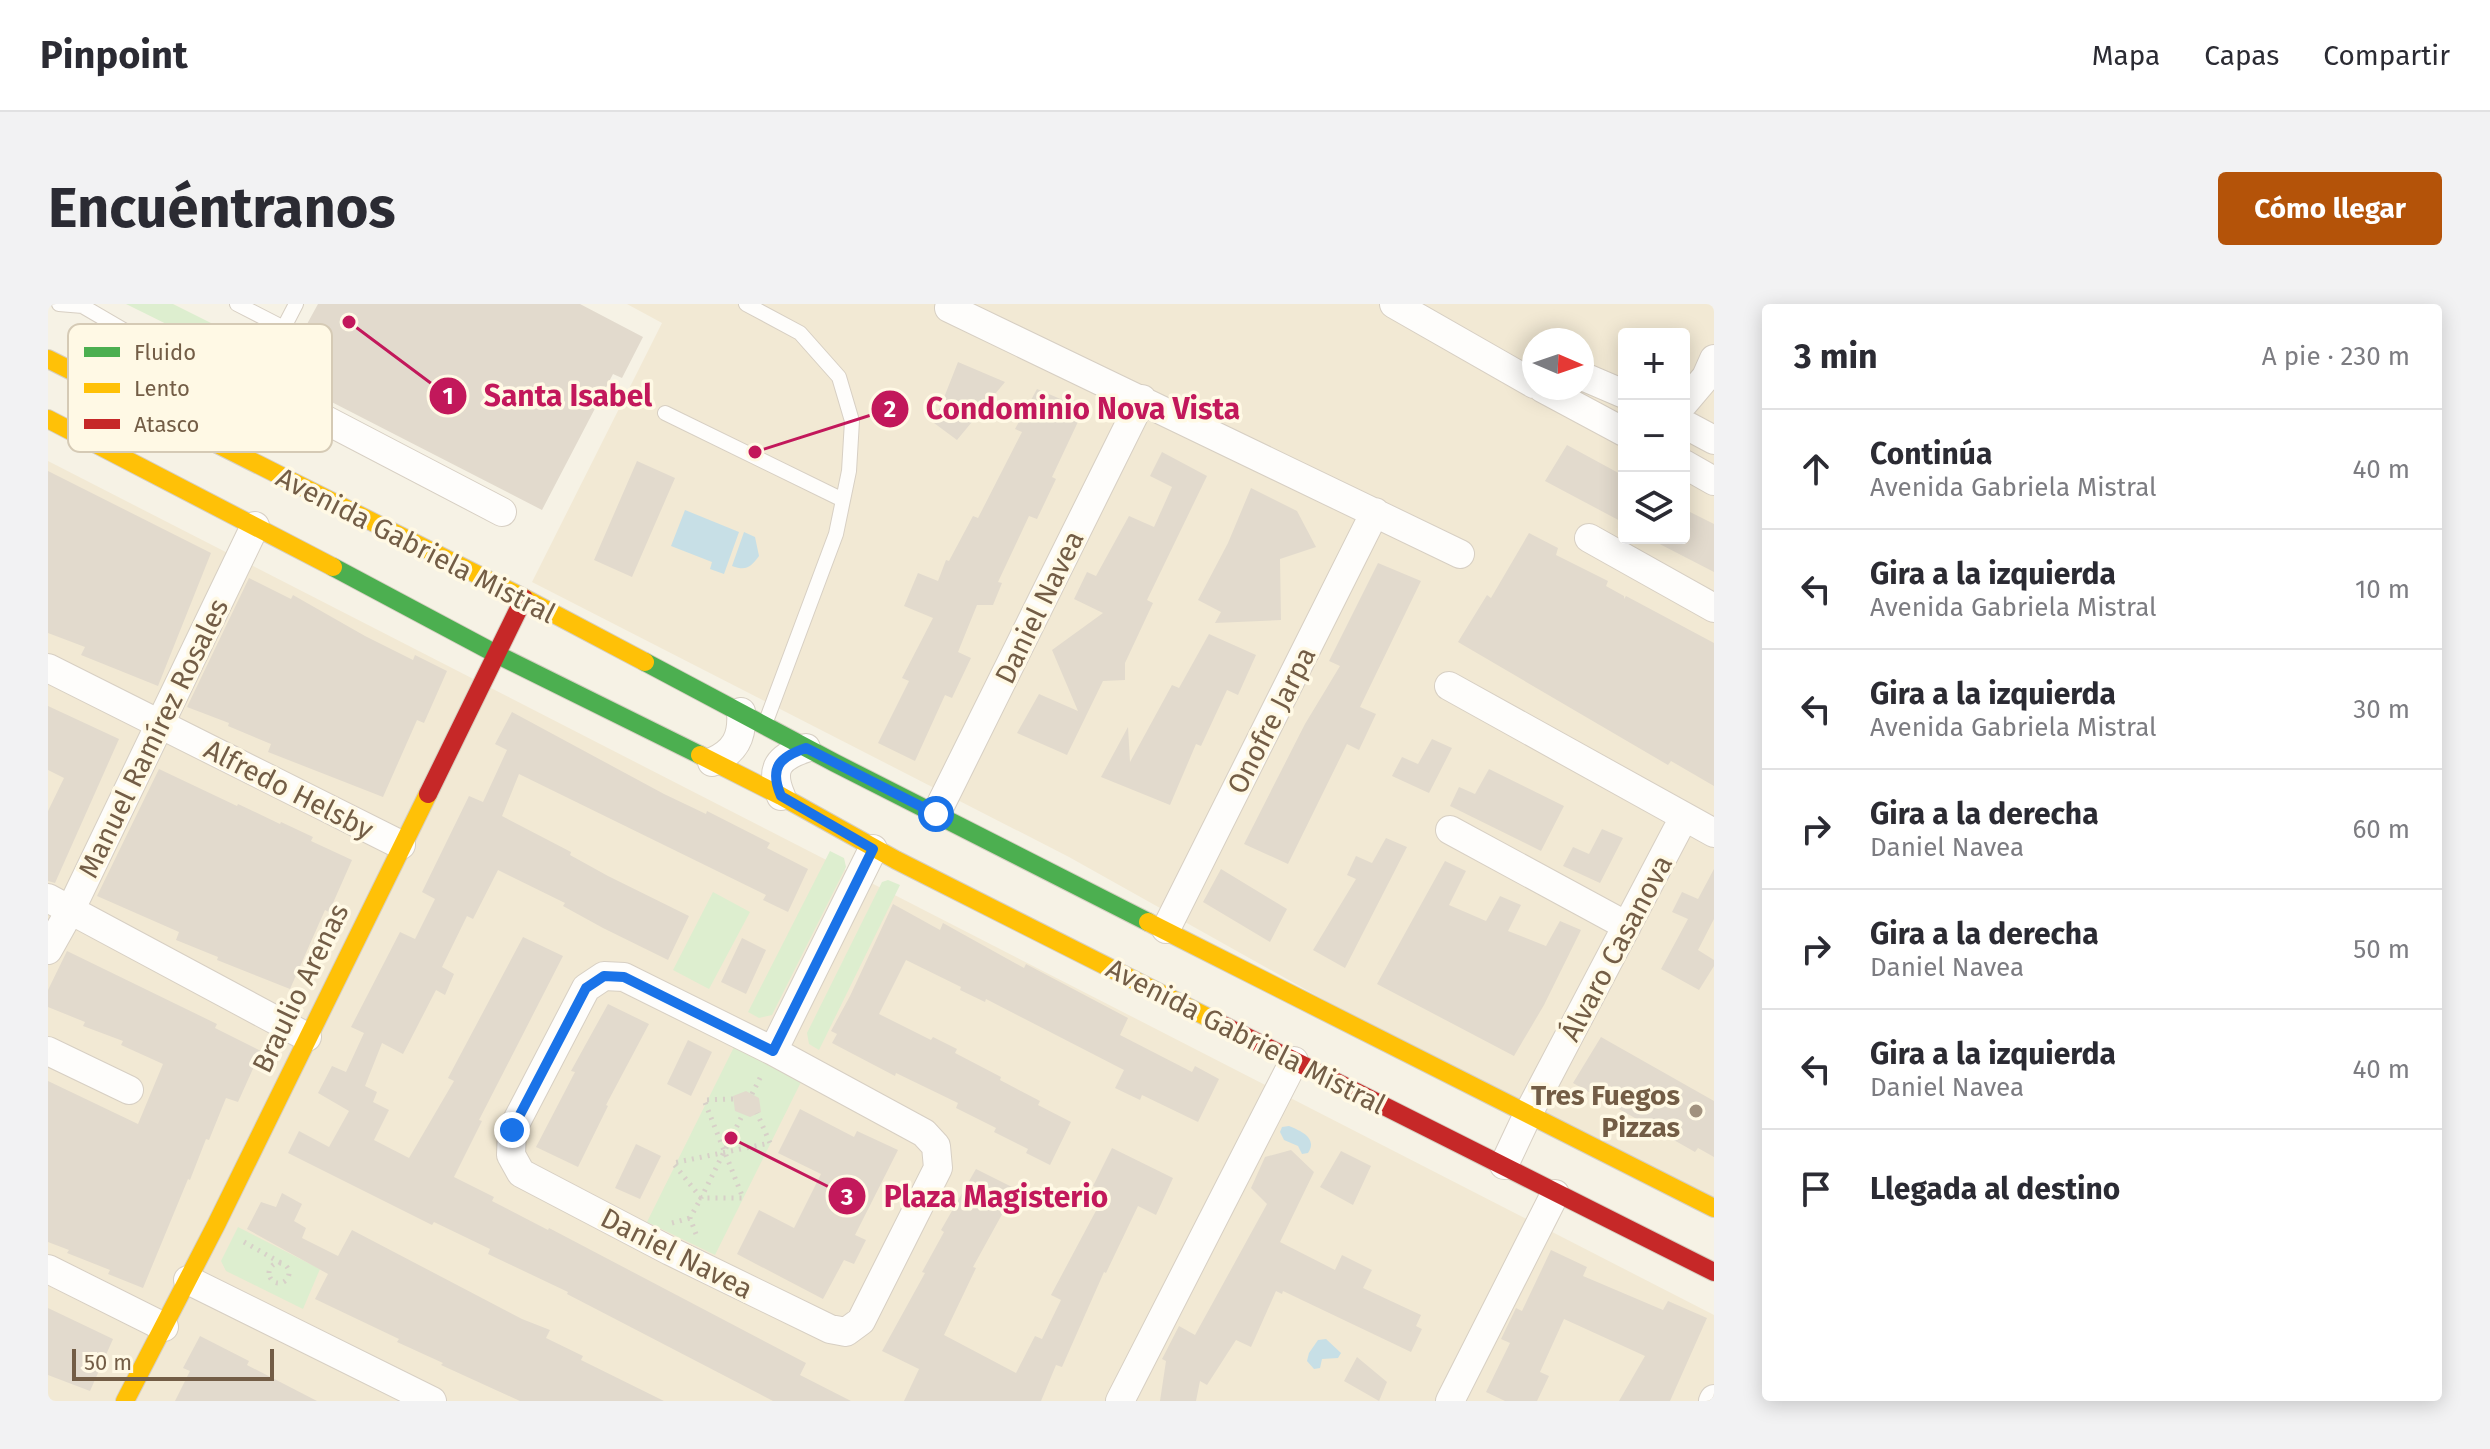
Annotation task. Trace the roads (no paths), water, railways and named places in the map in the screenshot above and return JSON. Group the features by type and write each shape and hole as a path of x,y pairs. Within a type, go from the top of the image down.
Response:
{"main road":[{"name":"Avenida Gabriela Mistral","path":"48,359 68,369"},
{"name":"Avenida Gabriela Mistral","path":"48,419 68,429"},
{"name":"Avenida Gabriela Mistral","path":"112,452 498,655 781,796 873,849 1714,1272"},
{"name":"Avenida Gabriela Mistral","path":"233,452 524,598 806,748 1714,1208"},
{"name":"Braulio Arenas","path":"125,1401 216,1225 524,598"}],"street":[{"path":"1394,304 1522,377"},
{"path":"949,308 1460,554"},
{"path":"1687,400 1711,372"},
{"path":"1594,381 1618,391"},
{"name":"Daniel Navea","path":"936,814 1142,399"},
{"path":"1564,400 1618,429"},
{"path":"332,423 502,512"},
{"path":"1690,427 1714,440"},
{"path":"1690,467 1714,481"},
{"name":"Onofre Jarpa","path":"1166,929 1375,512"},
{"name":"Manuel Ramírez Rosales","path":"48,950 59,904 159,724 255,526"},
{"path":"1589,538 1714,608"},
{"name":"Alfredo Helsby","path":"48,668 401,845"},
{"path":"1449,686 1714,833"},
{"path":"712,762 727,756 737,743 742,728 752,718"},
{"path":"781,796 775,782 777,766 788,754 806,748"},
{"name":"Álvaro Casanova","path":"1504,1165 1684,817"},
{"path":"1450,830 1627,926"},
{"path":"773,1051 873,849"},
{"path":"59,904 307,1037"},
{"name":"Daniel Navea","path":"604,976 624,977 773,1051 924,1133 936,1146 938,1168 861,1321 846,1332 830,1329 708,1270 521,1173 511,1155 512,1130 586,988 604,976"},
{"path":"48,1051 129,1090"},
{"path":"1120,1401 1294,1061"},
{"path":"1450,1401 1555,1194"},
{"path":"48,1269 164,1327"},
{"path":"188,1280 432,1401"}],"lane":[{"path":"48,309 58,304 81,305 114,324"},
{"path":"237,304 276,324"},
{"path":"286,324 296,304"},
{"path":"746,304 800,333 839,377 852,421 849,471 836,534 752,718"},
{"path":"665,413 843,500"}],"water":[{"path":"685,510 739,532 724,574 710,569 712,562 671,546"},
{"path":"744,532 755,537 759,556 750,566 741,568 732,566"},
{"path":"1289,1126 1310,1139 1308,1153 1302,1154 1298,1146 1284,1140 1280,1132 1282,1127"},
{"path":"1326,1339 1341,1353 1338,1358 1322,1359 1320,1368 1314,1369 1307,1361 1309,1353 1318,1340"}],"place":[{"name":"Santa Isabel","path":"349,322"},
{"name":"Condominio Nova Vista","path":"755,452"},
{"name":"Tres Fuegos Pizzas","path":"1696,1111"},
{"name":"Plaza Magisterio","path":"731,1138"}]}
